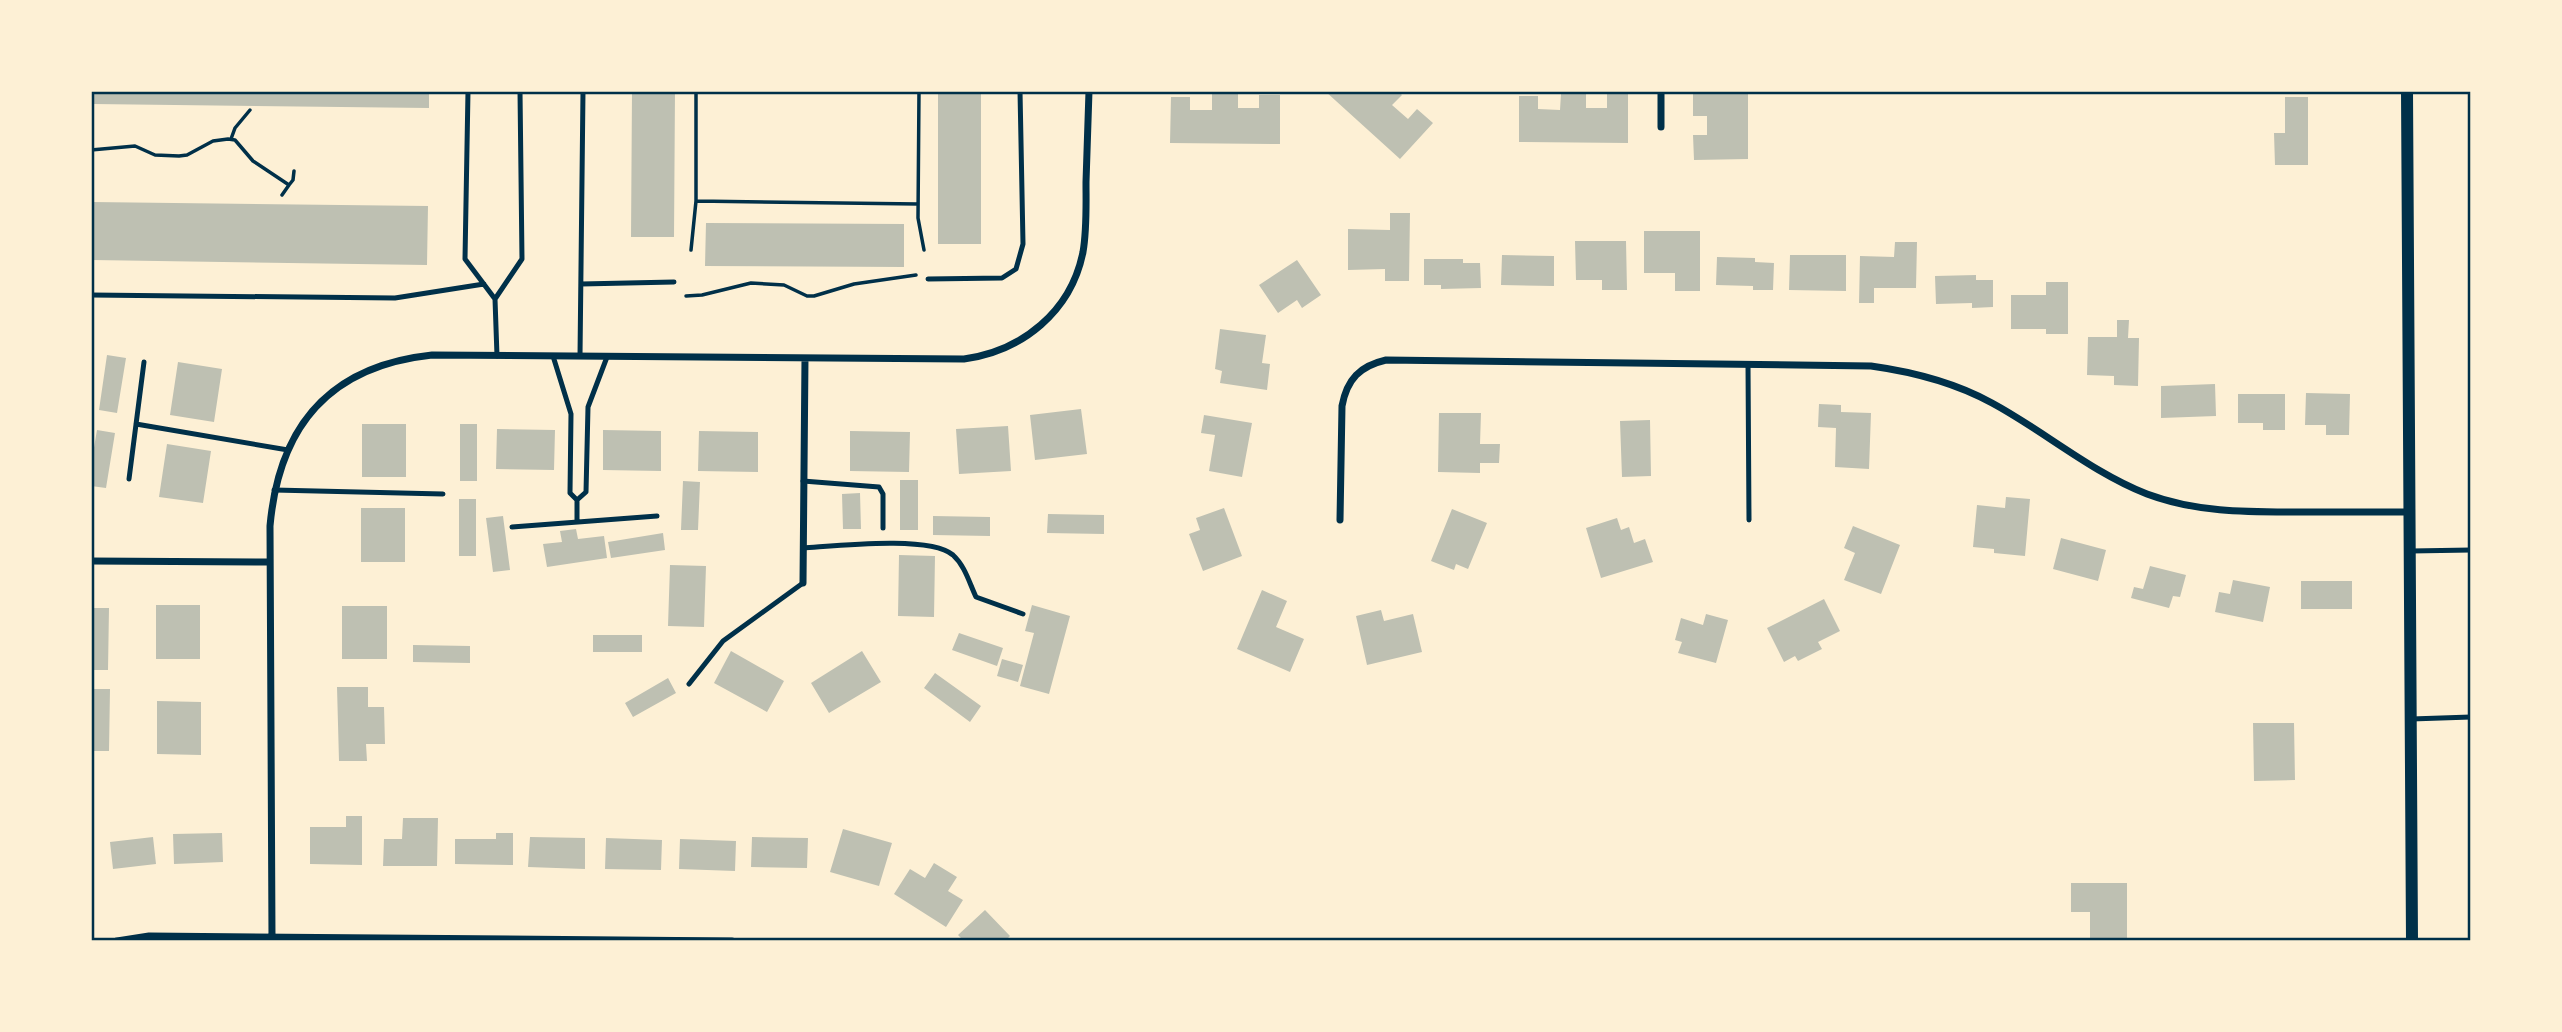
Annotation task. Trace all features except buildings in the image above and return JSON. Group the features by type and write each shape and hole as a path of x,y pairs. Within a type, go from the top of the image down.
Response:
{"street":[{"path":"272,937 270,527 274,490 288,450 307,417 319,403 351,378 378,365 403,358 432,355 964,359 1012,346 1048,319 1068,293 1083,251 1089,91"},
{"path":"1661,91 1661,127"},
{"path":"2407,91 2412,941"},
{"path":"803,583 805,358"},
{"path":"1340,520 1342,406 1351,379 1372,363 1386,360 1871,366 1903,370 1939,379 1992,403 2119,481 2149,495 2184,505 2238,512 2410,512"},
{"path":"91,561 270,562"},
{"path":"117,941 149,936 732,941"}],"lane":[{"path":"468,91 465,258 495,299 497,356"},
{"path":"495,299 522,258 520,91"},
{"path":"580,356 583,91"},
{"path":"929,279 1002,278 1016,269 1023,244 1020,91"},
{"path":"581,284 674,282"},
{"path":"91,295 396,298 484,284"},
{"path":"553,356 571,414 570,493 578,500"},
{"path":"577,521 578,500 586,492 590,399 607,357"},
{"path":"128,479 144,362"},
{"path":"1748,364 1749,520"},
{"path":"136,424 288,450"},
{"path":"803,481 879,487 883,494 883,527"},
{"path":"274,490 443,494"},
{"path":"512,527 657,516"},
{"path":"803,548 906,544 943,548 953,554 964,567 976,597 1023,614"},
{"path":"2411,551 2471,550"},
{"path":"689,684 723,641 803,583"},
{"path":"2411,719 2471,716"}],"path":[{"path":"691,250 696,201 696,91"},
{"path":"919,91 918,218 924,250"},
{"path":"231,139 234,128 250,110"},
{"path":"91,150 135,146 155,155 178,156 187,155 213,141 231,139 240,145 253,161 289,185"},
{"path":"282,195 293,180 294,171"},
{"path":"696,201 918,204"},
{"path":"686,296 702,295 751,283 784,285 807,296 814,296 855,284 922,275"}]}
